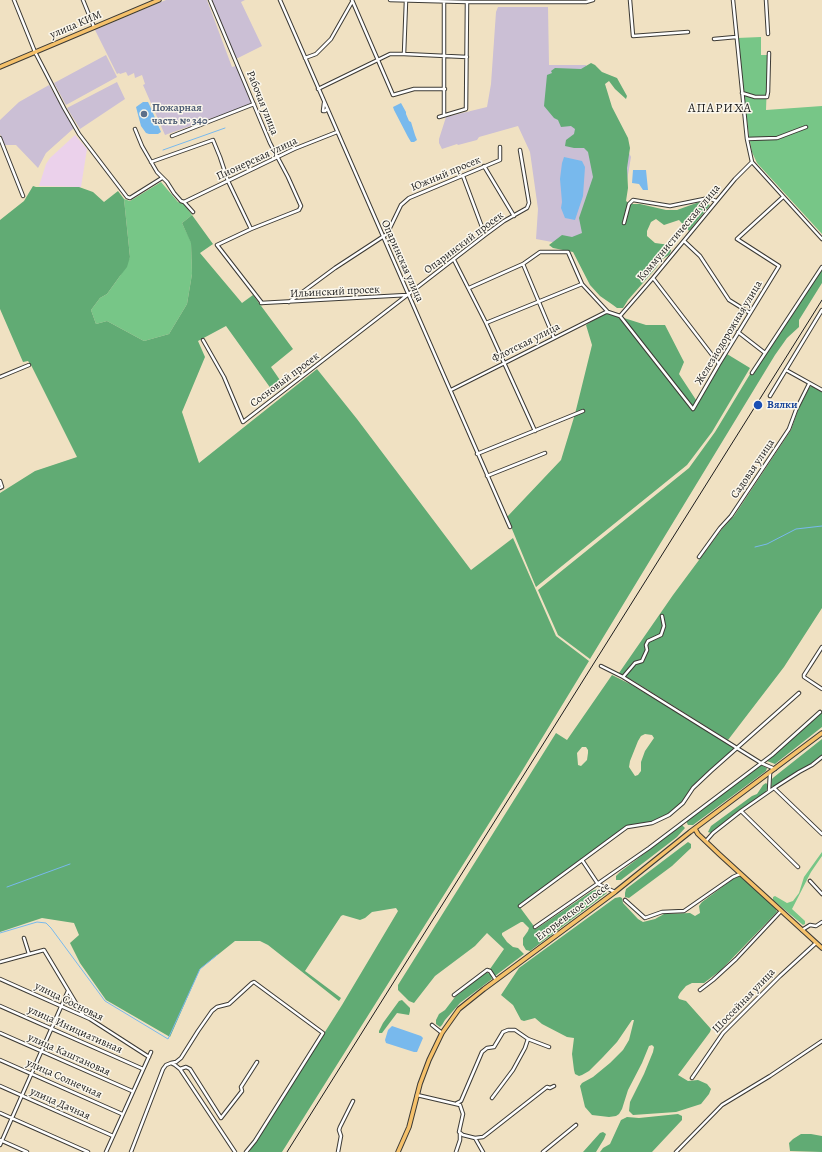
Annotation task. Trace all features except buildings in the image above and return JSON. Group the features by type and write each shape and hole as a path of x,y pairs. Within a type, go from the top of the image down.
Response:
{"main road":[{"name":"улица КИМ","path":"0,67 94,28 153,1 159,0"},
{"name":"Егорьевское шоссе","path":"398,1152 409,1127 425,1070 442,1033 459,1009 615,892 695,829 822,733"},
{"path":"695,829 698,834 822,948"}],"street":[{"path":"14,0 35,52 79,134 127,197 130,198 162,178"},
{"path":"83,0 94,28"},
{"name":"Рабочая улица","path":"210,0 270,143 279,157 301,206 299,210 251,229"},
{"path":"280,0 318,89 390,54 467,57"},
{"path":"390,0 467,2 586,2 593,0"},
{"path":"630,0 632,36 688,32"},
{"path":"733,0 747,139 752,162 822,239"},
{"path":"766,0 768,34"},
{"path":"305,58 316,54 331,39 352,1"},
{"path":"352,1 393,95 414,89 444,89"},
{"path":"404,54 406,1"},
{"path":"444,1 444,115"},
{"path":"439,117 466,109 467,2"},
{"path":"714,39 736,37"},
{"path":"742,93 755,97 767,98 770,54"},
{"name":"Опаринская улица","path":"318,89 324,102 323,111 328,109 510,527"},
{"path":"172,136 254,104"},
{"path":"747,139 777,138 806,127"},
{"path":"135,129 156,172 167,182 181,201 184,202 193,212"},
{"name":"Пионерская улица","path":"184,202 294,149 337,132"},
{"path":"0,138 1,144 23,196"},
{"path":"151,162 213,140 228,181 251,229"},
{"name":"Южный просек","path":"289,302 335,268 387,234 401,205 409,198 500,160 500,147"},
{"name":"Опаринский просек","path":"408,295 485,235 527,208 529,203 520,150"},
{"name":"Коммунистическая улица","path":"620,316 716,201 752,162"},
{"path":"484,166 514,216"},
{"path":"464,176 485,235"},
{"name":"Железнодорожная улица","path":"620,316 694,409 738,332 779,266 737,239 783,197"},
{"path":"624,223 629,204 633,200 670,206 709,198 716,201"},
{"name":"Ильинский просек","path":"251,229 217,245 262,303 408,295"},
{"path":"684,241 700,256 729,300 750,313"},
{"path":"469,288 523,264 540,252 568,252 582,284 608,312 620,316"},
{"path":"454,260 486,323 535,431"},
{"path":"523,264 554,338"},
{"path":"752,373 822,267"},
{"path":"653,278 719,364"},
{"path":"486,323 582,284"},
{"name":"Сосновый просек","path":"203,340 224,377 243,422 408,295"},
{"path":"770,396 822,310"},
{"name":"Флотская улица","path":"451,390 608,312"},
{"path":"738,332 765,353"},
{"path":"0,377 29,365"},
{"path":"786,370 822,390"},
{"name":"Садовая улица","path":"699,557 720,528 731,516 789,429 796,410 809,384"},
{"path":"477,454 584,411"},
{"path":"487,476 545,453"},
{"path":"0,481 1,488"},
{"path":"622,677 635,663 642,661 647,650 646,645 648,641 661,635 664,626 662,616"},
{"path":"822,647 804,677 822,689"},
{"path":"600,666 622,677 761,763 775,769"},
{"path":"520,906 627,827 652,823 669,815 683,803 693,788 734,751 736,747 798,693"},
{"path":"535,927 649,848 761,763 820,712"},
{"path":"706,841 740,811 822,757"},
{"path":"769,791 770,773"},
{"path":"774,788 822,834"},
{"path":"740,811 798,867"},
{"path":"582,860 598,884 615,892"},
{"path":"625,900 645,918 662,912 684,911 733,876 741,874"},
{"path":"810,881 822,894"},
{"path":"700,990 714,980 736,959 781,911"},
{"path":"802,930 810,925 816,926 822,922"},
{"path":"24,938 29,954"},
{"name":"Шоссейная улица","path":"692,1078 723,1033 780,976 816,943"},
{"path":"1,962 44,950 85,1017"},
{"path":"454,995 487,970 490,971 496,980"},
{"name":"улица Сосновая","path":"0,979 85,1017 149,1057"},
{"path":"131,1152 163,1069 166,1065 176,1062 181,1058 198,1030 212,1011 217,1007 229,1004 254,982 323,1033 255,1141 246,1152"},
{"path":"0,1144 68,991"},
{"name":"улица Инициативная","path":"0,1006 143,1069"},
{"path":"432,1025 442,1033"},
{"path":"457,1104 461,1101 482,1052 487,1048 494,1047 503,1032 515,1030 528,1039 549,1047"},
{"name":"улица Каштановая","path":"0,1033 132,1091"},
{"path":"492,1098 513,1070 525,1048 528,1039"},
{"path":"676,1152 722,1105 777,1072 822,1041"},
{"path":"106,1152 132,1091 151,1052"},
{"name":"улица Солнечная","path":"0,1060 122,1114"},
{"path":"180,1069 186,1067 190,1069 221,1118 242,1091 241,1087 257,1062"},
{"path":"171,1063 180,1069 235,1152"},
{"name":"улица Дачная","path":"0,1086 113,1136"},
{"path":"460,1133 475,1138 483,1137 547,1087 550,1088 554,1086"},
{"path":"418,1095 460,1105 463,1114 460,1124 460,1140 456,1152"},
{"path":"338,1152 341,1136 339,1130 353,1101"},
{"path":"0,1113 88,1152"},
{"path":"543,1152 576,1125"},
{"path":"475,1138 482,1152"},
{"path":"1,1140 27,1152"}],"shaded area":[{"path":"166,0 207,0 232,67 236,66 252,104 165,135 143,85 145,84 142,75 135,78 134,73 128,76 126,72 117,74 95,30"},
{"path":"212,0 245,0 241,2 262,46 236,59"},
{"path":"498,7 548,7 549,65 586,65 631,157 624,198 568,245 536,239 538,209 530,152 518,126 479,137 477,140 442,149 439,143 446,117 487,107 491,84 496,12"},
{"path":"106,55 117,77 66,105 54,83"},
{"path":"117,82 125,99 80,129 67,108"},
{"path":"49,85 74,128 46,153 38,168 16,145 5,145 0,134 0,120 19,102"},
{"path":"75,135 87,149 81,187 39,186 46,164 50,158"}],"green space":[{"path":"761,37 761,55 768,55 766,110 822,106 822,234 757,163 752,152 737,38"},
{"path":"591,63 602,72 617,78 627,96 626,99 609,81 605,84 612,107 628,138 630,148 627,168 628,188 626,201 630,204 640,204 666,210 677,210 702,201 710,205 689,231 679,220 664,225 656,219 651,222 647,231 647,236 655,243 670,245 671,251 669,255 661,260 623,308 617,308 600,296 590,285 573,252 553,248 549,245 562,235 572,237 582,233 579,218 593,177 588,152 584,148 565,146 566,140 574,134 575,129 571,126 561,127 558,120 554,118 544,106 547,75 552,73 551,71 555,68 581,69"},
{"path":"161,182 178,202 184,204 192,215 182,223 191,242 192,274 187,304 169,334 144,341 107,321 96,324 91,310 100,298 107,294 120,276 130,257 124,199 130,201"},
{"path":"33,186 79,187 93,192 104,202 118,191 124,199 130,257 127,267 107,294 100,298 91,310 96,324 107,321 144,341 169,334 187,304 192,274 191,243 182,223 192,215 213,244 200,253 242,303 253,295 293,349 271,367 284,386 274,393 226,326 198,341 205,357 182,412 199,463 317,369 357,419 471,570 513,538 556,636 589,661 522,771 282,1152 249,1152 342,1005 398,911 396,908 372,912 360,920 343,915 341,916 305,971 341,998 339,1001 268,945 260,941 235,941 200,969 170,1037 106,1000 80,963 70,943 79,935 74,923 42,918 0,932 0,493 35,471 77,457 31,365 28,361 23,362 0,309 0,220 24,201"},
{"path":"822,269 822,283 799,320 799,327 787,338 775,355 590,659 558,635 538,590 689,468 715,432 764,351"},
{"path":"605,312 646,325 665,325 684,362 679,374 698,403 727,354 750,368 712,432 687,465 536,587 507,517 561,460 575,414 592,345 586,325"},
{"path":"811,386 822,392 822,608 784,667 728,740 619,673 673,595 722,529 734,516 791,430 798,410"},
{"path":"612,675 630,684 734,747 734,749 692,787 682,802 668,815 652,822 626,827 519,906 536,929 592,891 600,888 607,893 530,951 526,950 523,945 523,938 529,928 523,922 502,933 507,942 513,947 518,948 524,954 495,976 490,969 504,949 487,933 475,946 435,976 414,1003 409,1001 398,990 398,985 556,733 567,740","holes":["645,734 652,735 654,738 645,751 641,762 641,771 635,776 629,767 630,761 638,741 641,736","582,747 586,747 588,753 587,760 581,766 578,765 577,753"]},
{"path":"822,712 822,727 775,764 767,761 819,713"},
{"path":"822,739 822,755 819,758 812,764 771,787 772,779 774,777"},
{"path":"761,765 767,768 766,771 693,825 688,825 686,821"},
{"path":"766,783 768,786 766,792 738,811 711,833 708,832 711,826 752,796 757,794"},
{"path":"682,825 685,828 677,837 621,880 616,880 616,876 620,872"},
{"path":"688,842 691,844 691,848 672,866 629,898 625,897 626,889"},
{"path":"822,852 822,856 811,872 792,909 805,921 805,924 803,925 773,900 773,897 775,896 787,903 793,901 799,893 804,877"},
{"path":"739,876 776,909 777,912 721,970 704,983 692,983 686,986 678,997 679,999 686,1001 711,1029 678,1075 688,1081 698,1080 707,1084 711,1089 709,1094 701,1104 676,1112 633,1115 629,1111 630,1102 653,1052 654,1047 652,1045 649,1046 628,1090 619,1114 609,1117 592,1115 585,1107 580,1086 610,1063 623,1050 629,1040 634,1020 632,1020 617,1042 603,1057 589,1071 579,1076 575,1074 574,1070 572,1054 574,1038 567,1037 542,1024 535,1018 524,1021 521,1020 513,1005 501,995 519,968 615,898 622,898 623,903 638,919 643,922 655,919 664,914 690,913 695,916 700,913 699,906 702,902"},
{"path":"485,973 491,974 492,979 460,1003 440,1027 436,1024 439,1014 445,1010 455,997"},
{"path":"402,1000 410,1008 409,1015 397,1013 382,1033 379,1033 383,1023 399,1001"},
{"path":"678,1114 682,1116 682,1120 652,1152 600,1152 603,1148 610,1144 621,1120 627,1117 639,1118"},
{"path":"603,1132 606,1134 596,1152 583,1152 600,1133"},
{"path":"801,1134 822,1136 822,1152 790,1151 789,1143"}],"water":[{"path":"143,102 148,102 150,106 161,132 158,134 146,133 141,126 136,107"},
{"path":"401,103 409,121 411,122 417,140 414,142 411,142 408,137 393,107"},
{"path":"564,157 582,161 585,167 583,196 575,220 565,218 561,208 562,202 560,179"},
{"path":"633,170 646,170 648,190 643,190 639,184 632,183"},
{"path":"392,1026 423,1038 417,1052 386,1043 385,1040 388,1030"}],"waterway":[{"path":"163,150 225,128"},
{"path":"755,547 767,544 796,529 822,526"},
{"path":"7,887 70,864"},
{"path":"0,933 37,922 46,923 105,1001 168,1039 200,969 217,955"}],"railway":[{"path":"287,1152 822,300"}],"place":[{"name":"Пожарная часть № 340","path":"144,114"},
{"name":"Вялки","path":"758,405"}],"district":[{"name":"АПАРИХА","path":"720,109"}]}
